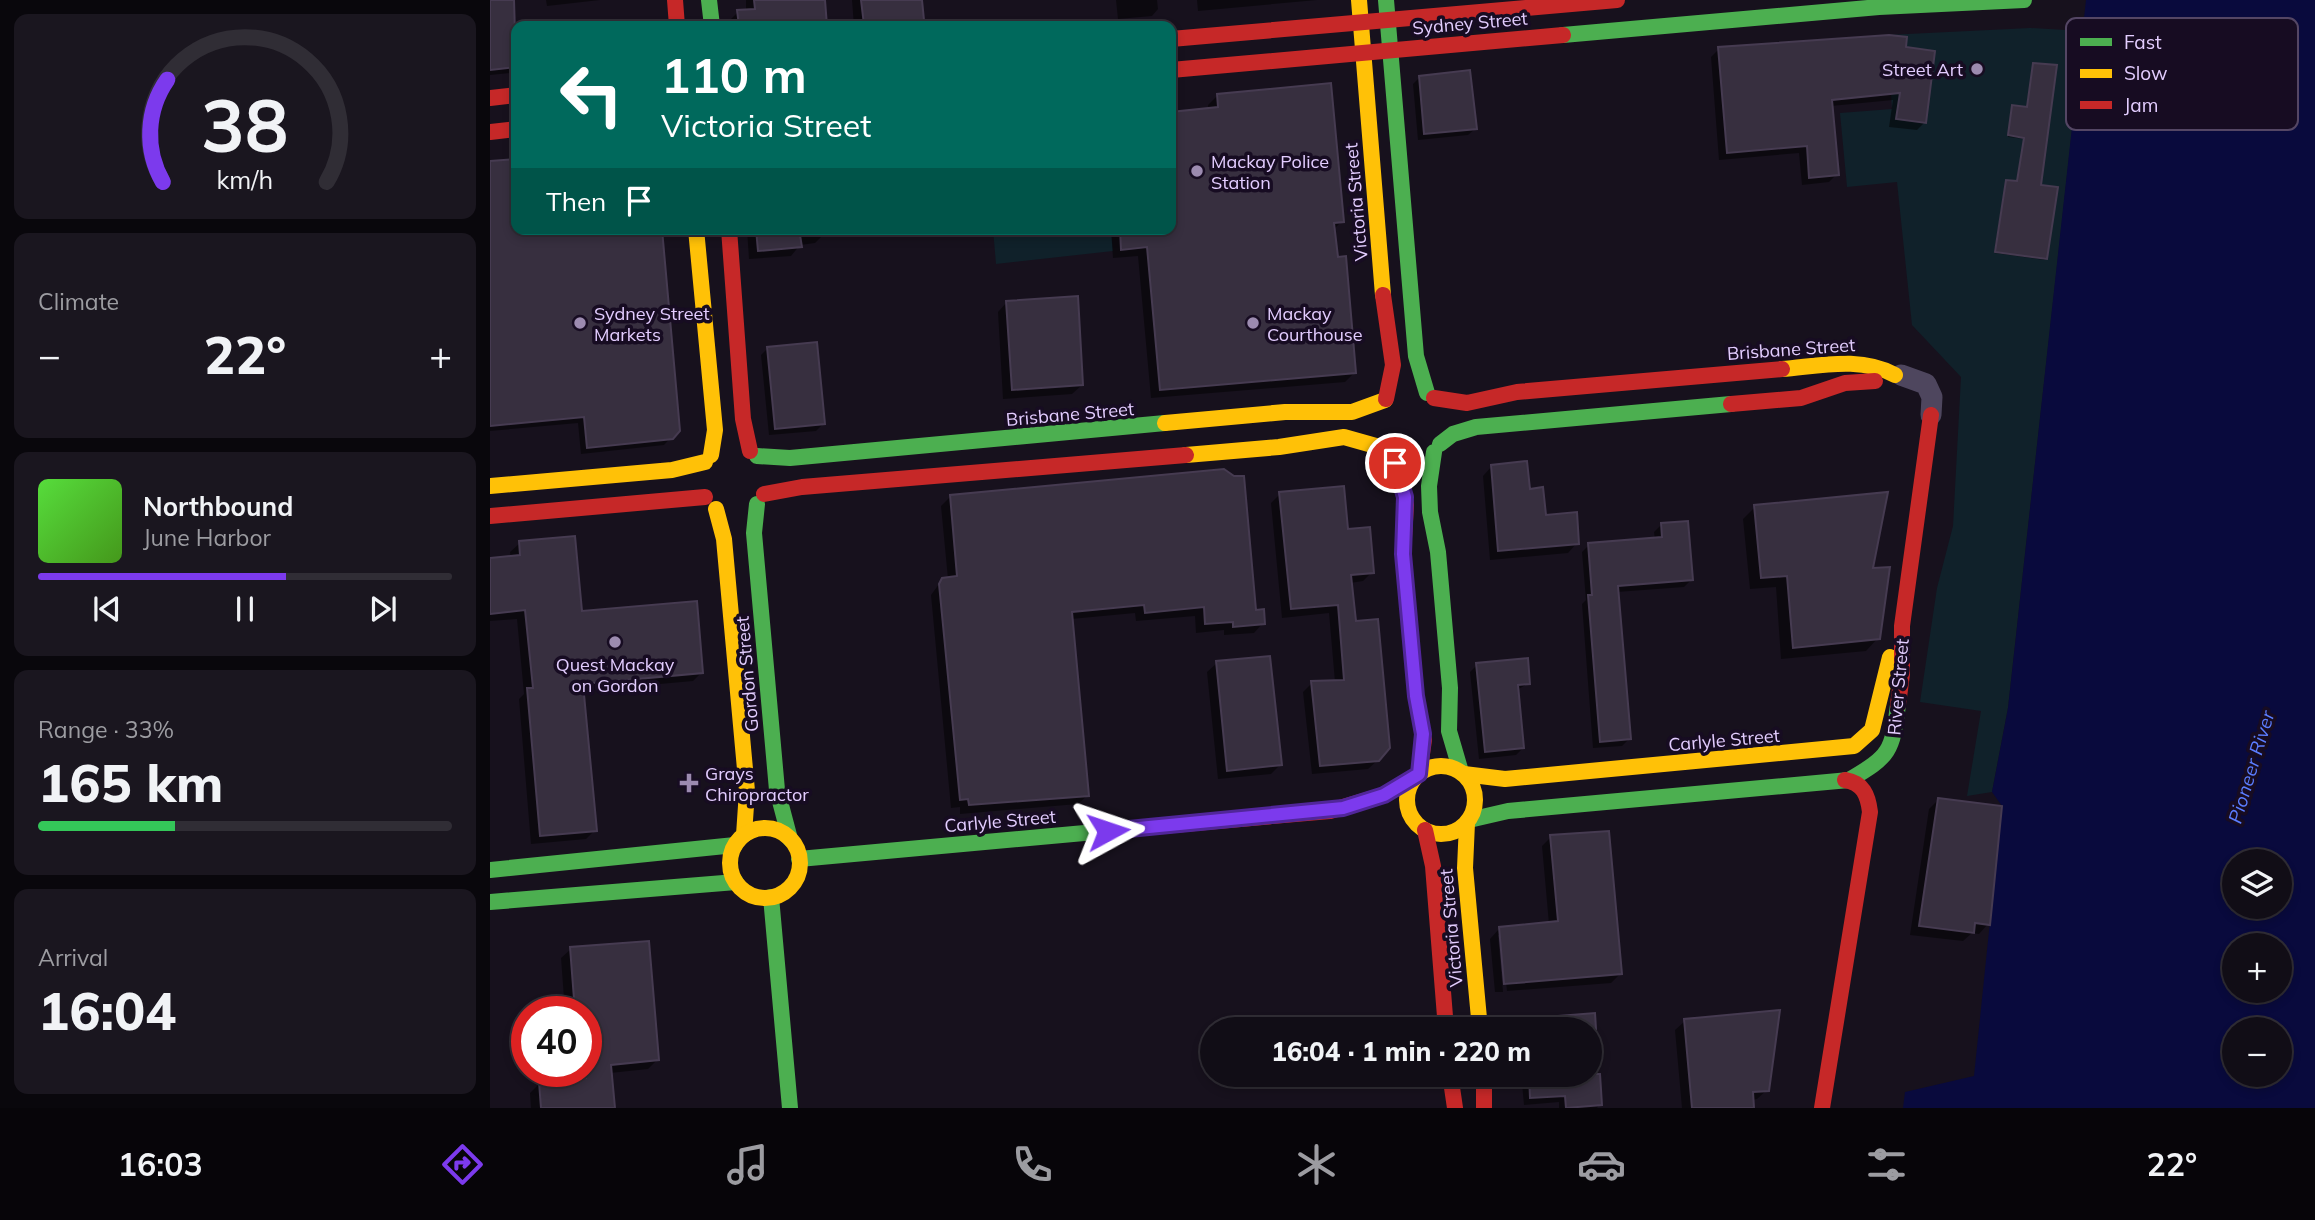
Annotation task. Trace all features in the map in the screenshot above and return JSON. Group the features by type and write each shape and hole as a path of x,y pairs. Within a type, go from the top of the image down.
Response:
{"street":[{"path":"675,0 677,21"},
{"path":"709,0 711,21"},
{"name":"Victoria Street","path":"1359,0 1385,324 1392,358 1386,400"},
{"path":"1386,0 1416,356 1443,419 1429,485 1430,512 1441,579 1450,688 1449,731 1462,773 1475,793 1475,807 1468,822"},
{"name":"Sydney Street","path":"1176,40 1617,0"},
{"name":"Sydney Street","path":"1176,70 1877,4 2024,0"},
{"path":"490,98 511,96"},
{"path":"490,132 511,130"},
{"path":"697,235 714,422 708,459 700,480 711,503"},
{"path":"729,235 743,419 753,454 766,474 760,499"},
{"name":"Brisbane Street","path":"1431,396 1467,403 1517,393 1864,363 1883,367 1898,375"},
{"path":"1810,366 1817,376 1815,393"},
{"name":"Brisbane Street","path":"1437,448 1459,431 1483,425 1801,398 1845,383 1882,381 1898,375"},
{"name":"River Street","path":"1839,781 1876,765 1892,746 1902,674 1902,626 1932,397 1926,384 1898,375"},
{"path":"1431,396 1407,388 1386,400 1378,426 1387,452 1401,477 1406,505 1403,554 1416,696 1424,740 1418,775 1409,789 1407,804 1412,818 1424,829 1444,835 1468,822 1508,811 1851,780 1863,789 1870,812 1822,1108"},
{"name":"Brisbane Street","path":"753,454 790,458 1284,412 1353,412 1386,400"},
{"path":"490,516 711,503 738,513 760,499 802,486 1279,447 1340,435 1360,437 1387,452 1415,461 1437,448"},
{"path":"490,486 672,470 708,459 730,447 753,454"},
{"name":"Gordon Street","path":"760,499 754,533 777,790 790,839"},
{"name":"Gordon Street","path":"711,503 724,539 747,791 739,840"},
{"name":"Carlyle Street","path":"1462,773 1505,779 1854,747 1870,736 1881,687 1902,626"},
{"path":"1831,749 1841,754 1845,763 1839,781"},
{"path":"1418,775 1439,766 1462,773"},
{"name":"Carlyle Street","path":"799,859 1330,811 1384,795 1418,775"},
{"name":"Carlyle Street","path":"1330,811 1383,817 1424,829"},
{"name":"Victoria Street","path":"1468,822 1465,868 1479,1017"},
{"path":"490,870 739,840 763,828 773,829 790,839 799,859 799,870 789,888 771,897 751,895 736,882 730,864 739,840"},
{"name":"Victoria Street","path":"1424,829 1433,866 1445,1017"},
{"path":"490,902 736,882"},
{"path":"771,897 790,1108"},
{"path":"1452,1087 1455,1108"},
{"path":"1483,1108 1484,1087"}],"shaded area":[{"path":"2030,28 2066,30 2066,130 2072,130 2008,708 1992,792 1967,796 1981,711 1920,702 1937,588 1953,526 1961,377 1912,325 1897,182 1847,187 1840,113 1892,109 1887,35"},
{"path":"994,235 1112,235 1113,251 996,264"}],"water":[{"name":"Pioneer River","path":"2086,0 2315,0 2315,1108 1903,1108 1905,1092 1974,1076 2002,806 1992,792 2008,708 2072,130 2298,130 2298,18 2084,18"}],"building":[{"path":"490,0 514,0 511,68 490,70"},
{"path":"754,0 825,0 827,21 738,21 737,10 755,9"},
{"path":"861,0 922,0 924,20 864,21"},
{"path":"1889,35 1907,37 1906,47 1935,51 1926,123 1896,119 1900,93 1832,100 1839,175 1809,178 1807,146 1727,153 1718,47"},
{"path":"2033,63 2057,65 2041,185 2058,187 2047,259 1995,252 2006,180 2017,181 2024,138 2008,135 2012,105 2027,107"},
{"path":"1470,70 1477,129 1424,134 1419,76"},
{"path":"1331,83 1344,222 1334,223 1338,257 1346,256 1356,373 1160,390 1147,247 1121,250 1120,235 1176,235 1176,111 1218,107 1217,94"},
{"name":"Sydney Street Markets","path":"511,159 511,235 663,235 680,431 673,439 587,448 584,417 490,426 490,161"},
{"path":"757,235 800,235 802,247 758,251"},
{"path":"1078,296 1083,385 1012,390 1006,301"},
{"path":"817,342 825,424 775,429 767,347"},
{"path":"1527,461 1530,489 1543,487 1546,515 1577,512 1579,544 1498,551 1491,465"},
{"path":"1224,469 1234,476 1244,476 1256,610 1264,609 1265,624 1233,627 1233,622 1205,624 1204,607 1145,613 1144,605 1072,612 1089,796 969,805 968,799 960,800 939,584 942,578 957,576 950,495"},
{"path":"1344,486 1348,529 1370,527 1374,573 1351,575 1356,621 1378,619 1390,748 1379,761 1320,766 1311,681 1344,680 1338,605 1291,609 1279,492"},
{"path":"1888,492 1873,568 1890,567 1880,639 1793,648 1787,576 1761,578 1754,505"},
{"path":"1688,521 1693,580 1618,586 1631,739 1600,742 1588,595 1592,595 1588,543 1662,537 1661,523"},
{"name":"Quest Mackay on Gordon","path":"575,536 582,611 697,601 703,673 583,684 597,831 540,836 527,688 533,688 525,610 490,614 490,558 520,555 519,541"},
{"path":"1270,656 1282,765 1227,771 1216,661"},
{"path":"1528,658 1530,684 1518,685 1524,748 1485,752 1476,663"},
{"path":"1938,798 2002,806 1990,925 1975,923 1974,933 1919,926"},
{"path":"1609,831 1622,974 1504,984 1499,927 1558,921 1550,835"},
{"path":"649,941 659,1060 611,1065 615,1108 541,1108 539,1087 602,1087 602,996 574,996 570,947"},
{"path":"1780,1010 1769,1091 1753,1092 1754,1108 1692,1108 1684,1019"},
{"path":"1595,1013 1595,1017 1546,1017"},
{"path":"1530,1087 1601,1087 1602,1105 1566,1108 1565,1096 1530,1098"}],"traffic: fast":[{"path":"709,0 711,21"},
{"path":"1386,0 1416,356 1427,393"},
{"path":"1563,35 1879,7 2024,0"},
{"path":"1440,444 1453,434 1476,427 1731,404"},
{"path":"757,456 790,458 1165,423"},
{"path":"1434,452 1429,486 1430,512 1438,552 1450,688 1449,731 1461,772"},
{"path":"757,504 754,533 777,790 790,839"},
{"path":"1469,820 1508,811 1849,780 1873,765 1887,751 1894,733 1898,705"},
{"path":"799,859 1139,828"},
{"path":"490,870 735,845"},
{"path":"490,902 736,882"},
{"path":"771,897 790,1108"}],"traffic: slow":[{"path":"1359,0 1383,295"},
{"path":"697,235 715,430 711,455"},
{"path":"1782,369 1854,364 1882,369 1895,375"},
{"path":"1165,423 1285,412 1352,412 1385,400"},
{"path":"1186,455 1279,447 1344,437 1383,448"},
{"path":"490,486 672,470 705,462"},
{"path":"716,509 724,539 747,791 744,835"},
{"path":"1464,774 1505,779 1854,746 1872,730 1890,657"},
{"path":"1448,766 1469,781 1475,793 1475,800 1473,813 1465,824 1448,834 1434,834 1417,824 1409,813 1407,793 1417,776 1428,768 1448,766"},
{"path":"1467,823 1465,868 1479,1017"},
{"path":"765,828 784,834 794,844 800,863 794,882 784,892 765,898 746,892 736,882 730,863 736,844 746,834 765,828"}],"traffic: jam":[{"path":"675,0 677,21"},
{"path":"1176,39 1617,0"},
{"path":"1176,70 1563,35"},
{"path":"490,98 511,96"},
{"path":"490,132 511,130"},
{"path":"729,235 743,419 750,451"},
{"path":"1383,295 1393,365 1386,399"},
{"path":"1434,398 1467,403 1517,392 1782,369"},
{"path":"1731,404 1801,398 1845,383 1875,381"},
{"path":"1898,705 1902,674 1902,626 1931,415"},
{"path":"764,494 802,487 1186,455"},
{"path":"1391,457 1401,477 1406,505 1403,554 1416,696 1424,740 1419,774"},
{"path":"490,516 705,497"},
{"path":"1139,828 1330,811 1384,795 1417,776"},
{"path":"1822,1108 1870,812 1864,791 1845,780"},
{"path":"1425,830 1433,866 1445,1017"},
{"path":"1452,1087 1455,1108"},
{"path":"1484,1087 1484,1108"}],"place":[{"name":"Street Art","path":"1977,69"},
{"name":"Mackay Police Station","path":"1197,171"},
{"name":"Sydney Street Markets","path":"580,323"},
{"name":"Mackay Courthouse","path":"1253,323"},
{"name":"Quest Mackay on Gordon","path":"615,642"},
{"name":"Grays Chiropractor","path":"689,783"}],"route":[{"path":"1108,831 1330,811 1384,795 1419,774 1424,740 1416,696 1403,554 1406,505 1401,477 1395,463"}]}
